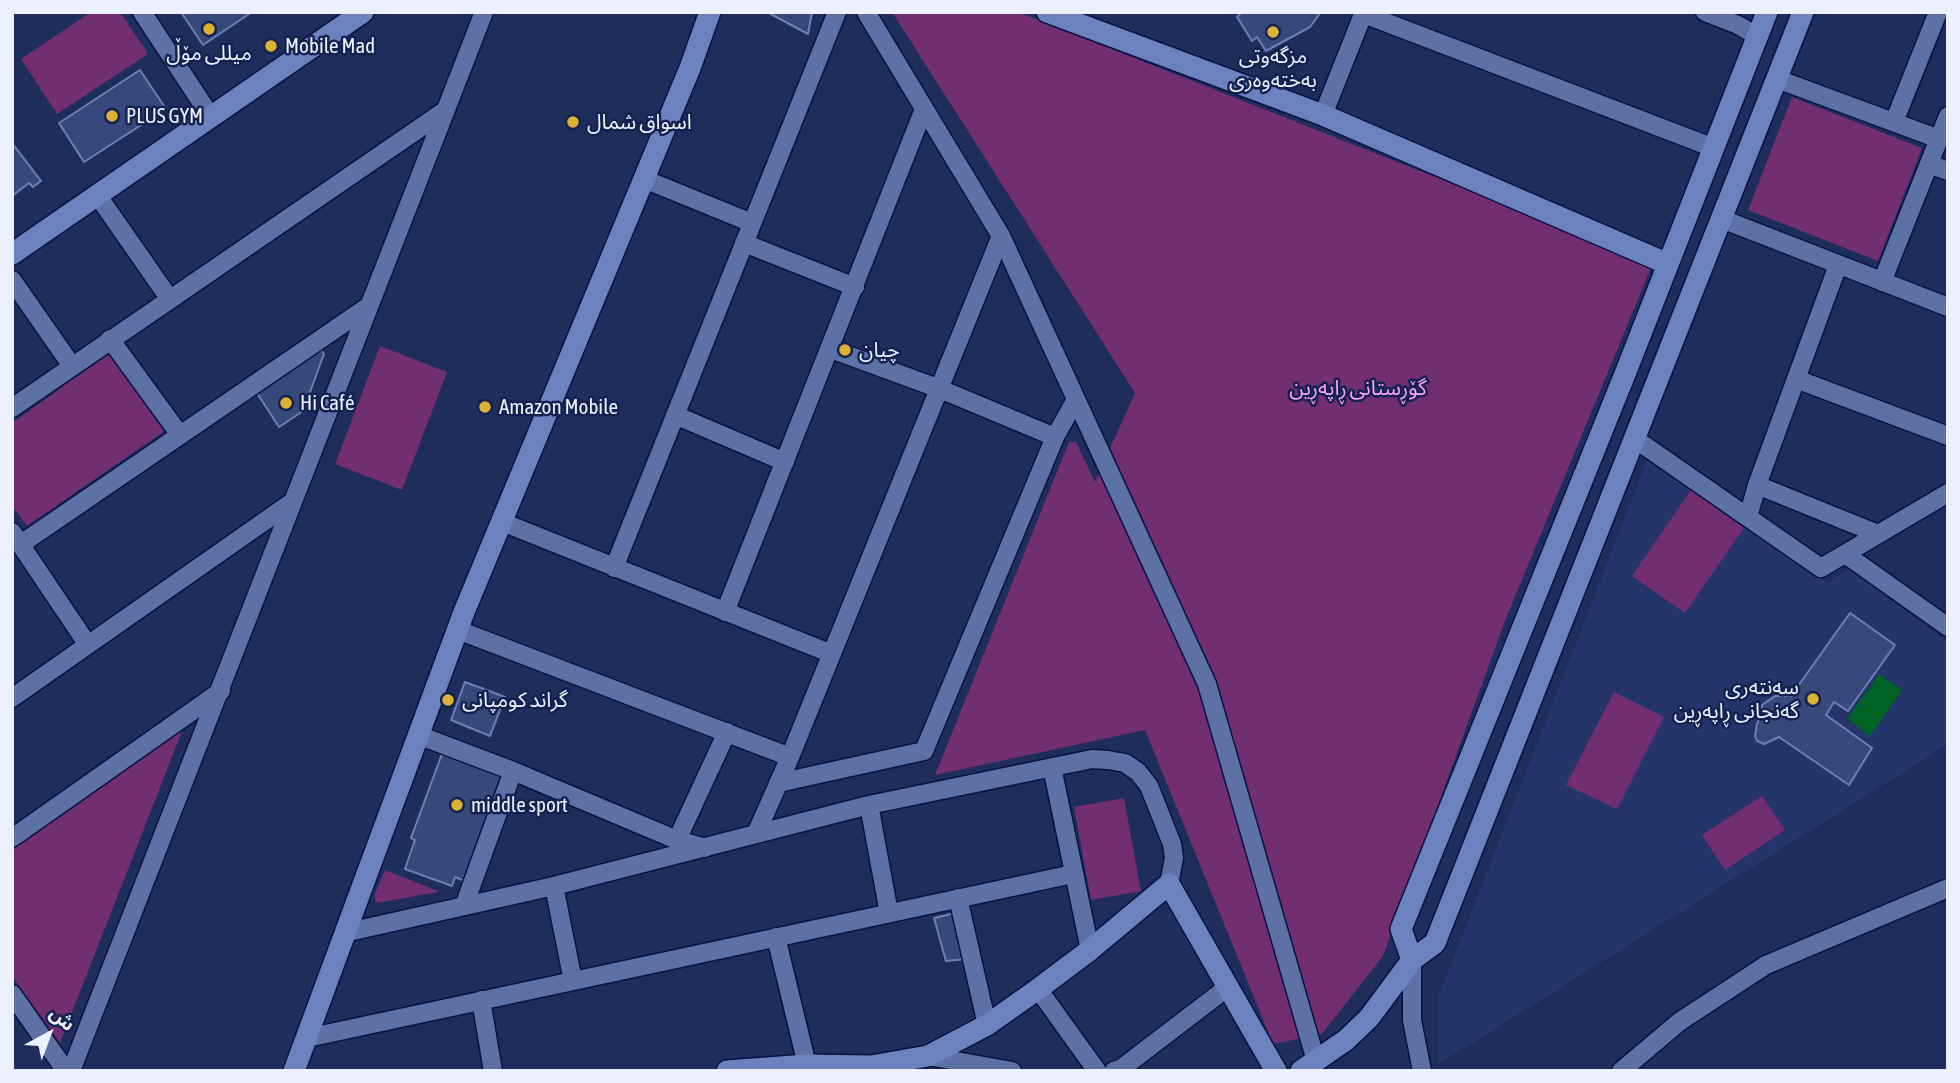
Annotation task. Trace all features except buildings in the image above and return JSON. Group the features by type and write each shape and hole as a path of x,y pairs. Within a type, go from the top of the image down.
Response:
{"street":[{"path":"142,12 211,117"},
{"path":"12,254 363,12"},
{"path":"69,1071 221,691 484,12"},
{"path":"294,1071 457,630 690,68 709,12"},
{"path":"614,568 837,12"},
{"path":"866,12 1001,236 1207,684 1308,1066 1346,1040 1369,1018 1412,960 1435,943 1803,12"},
{"path":"1047,12 1093,20 1668,264"},
{"path":"1705,12 1758,36"},
{"path":"1422,1071 1412,1020 1412,960 1401,929 1627,369 1767,12"},
{"path":"1894,122 1938,12"},
{"path":"1323,116 1364,13 1714,148"},
{"path":"1777,79 1939,139"},
{"path":"725,612 924,109"},
{"path":"12,408 446,110"},
{"path":"1882,282 1948,116"},
{"path":"1929,164 1948,171"},
{"path":"644,179 752,223"},
{"path":"98,196 169,298"},
{"path":"1722,219 1948,307"},
{"path":"756,834 790,757 1001,236"},
{"path":"744,243 855,286"},
{"path":"1748,517 1757,485 1838,265"},
{"path":"12,280 72,366"},
{"path":"88,645 16,538 180,435 369,306"},
{"path":"110,340 180,435"},
{"path":"831,349 940,388 1055,437"},
{"path":"1627,369 1659,379"},
{"path":"1797,379 1948,436"},
{"path":"778,783 924,751 1055,437 1075,401"},
{"path":"675,415 785,462"},
{"path":"1635,439 1821,568 1948,493"},
{"path":"1757,485 1878,534"},
{"path":"12,698 292,502"},
{"path":"502,522 832,654"},
{"path":"1845,554 1948,627"},
{"path":"457,630 790,757"},
{"path":"12,838 221,691"},
{"path":"677,839 727,732"},
{"path":"418,734 705,848"},
{"path":"344,933 554,886 869,805 1092,759 1125,764 1138,772 1153,793 1172,844 1174,858 1169,884 1090,950 987,1025 928,1056 869,1069 807,1065 727,1071"},
{"path":"1052,768 1090,950"},
{"path":"464,906 513,771"},
{"path":"869,805 889,913"},
{"path":"307,1038 1073,874"},
{"path":"1169,884 1276,1071"},
{"path":"554,886 573,981"},
{"path":"1621,1071 1679,1022 1766,965 1948,888"},
{"path":"958,898 987,1025"},
{"path":"776,937 807,1065"},
{"path":"1120,1070 1228,987"},
{"path":"1038,989 1097,1071"},
{"path":"12,994 69,1071"},
{"path":"481,1000 493,1071"},
{"path":"928,1056 1012,1071"}],"shaded area":[{"path":"1648,458 1828,583 1849,569 1948,642 1948,744 1439,1064 1438,998"},
{"path":"1879,674 1902,690 1870,736 1847,719"}],"green space":[{"path":"91,12 120,12 148,54 57,114 21,59"},
{"name":"گۆڕستانی ڕاپەڕین","path":"892,12 1018,12 1653,263 1505,621 1383,956 1322,1034 1273,1044 1145,730 935,775 1069,442 1076,442 1095,482 1135,393"},
{"path":"1792,97 1922,148 1878,261 1748,210"},
{"path":"380,346 447,372 402,490 335,464"},
{"path":"110,353 166,430 27,526 12,506 12,423"},
{"path":"1691,490 1744,528 1685,613 1632,576"},
{"path":"1614,692 1664,717 1617,809 1566,785"},
{"path":"183,729 60,1043 12,976 12,848"},
{"path":"1762,796 1785,830 1725,870 1702,835"},
{"path":"1124,798 1141,891 1091,900 1074,807"},
{"path":"385,870 438,892 377,903 374,896"}],"place":[{"name":"میللی مۆڵ","path":"209,29"},
{"name":"مزگەوتی بەختەوەری","path":"1273,32"},
{"name":"Mobile Mad","path":"271,46"},
{"name":"PLUS GYM","path":"112,116"},
{"name":"اسواق شمال","path":"573,122"},
{"name":"چيان","path":"845,350"},
{"name":"Hi Café","path":"286,403"},
{"name":"Amazon Mobile","path":"485,407"},
{"name":"سەنتەری گەنجانی ڕاپەڕین","path":"1813,699"},
{"name":"گراند كومپانى","path":"448,700"},
{"name":"middle sport","path":"457,805"}]}
